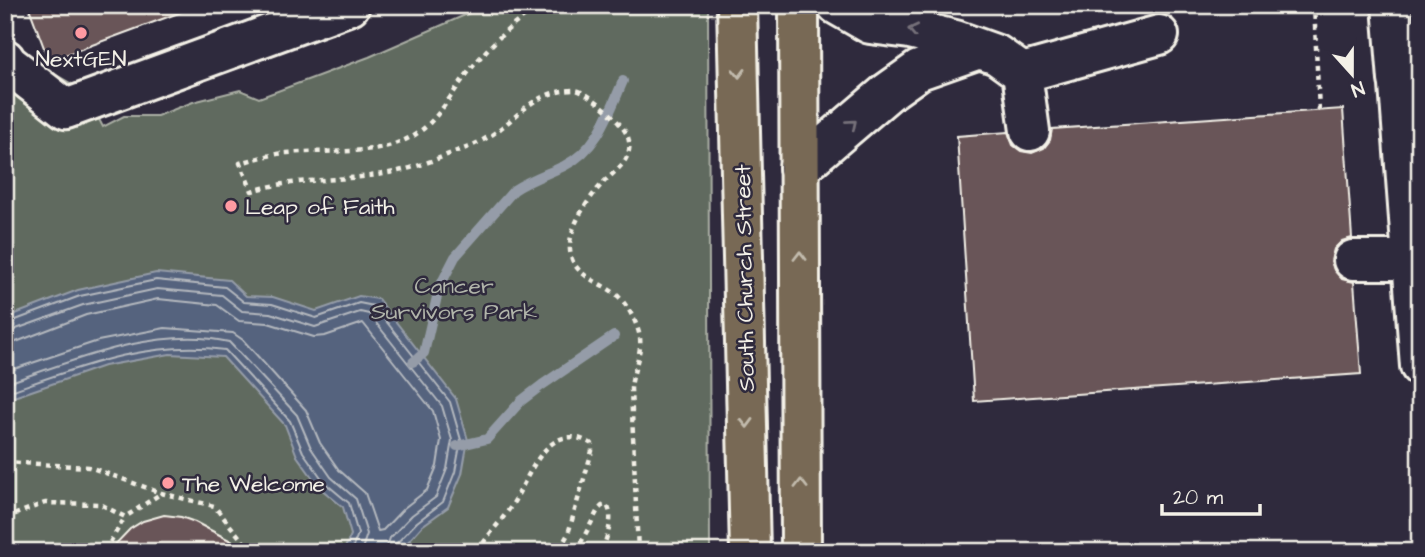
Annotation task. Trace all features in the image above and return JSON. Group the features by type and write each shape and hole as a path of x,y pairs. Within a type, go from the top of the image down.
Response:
{"main road":[{"name":"South Church Street","path":"737,5 750,552"},
{"path":"799,5 801,552"}],"street":[{"path":"5,59 66,109 350,5"},
{"path":"837,5 870,24 910,29 955,40 997,55 1022,73 1030,131"},
{"path":"1392,5 1420,366"},
{"path":"1022,73 1159,35"},
{"path":"1399,85 1420,38"},
{"path":"799,168 888,92 919,70 979,50"},
{"path":"1353,260 1413,260"}],"path":[{"path":"542,5 503,33 468,72 451,99 418,132 397,143 366,150 284,153 240,163 252,191 273,185 394,172 485,139 530,104 552,92 578,90 599,103 628,136 629,151 617,171 602,184 584,209 573,231 570,251 576,267 584,276 618,296 634,318 640,339 631,389 638,552"},
{"path":"1314,5 1319,111"},
{"path":"478,552 493,527 511,507 527,473 541,454 557,441 571,436 580,437 592,444 592,451 568,534 558,552"},
{"path":"5,462 89,467 161,493 214,506 252,552"},
{"path":"109,552 109,544 125,517 161,493"},
{"path":"5,519 45,503 100,504 125,517"},
{"path":"576,552 598,510 607,505 610,510 610,524 602,552"}],"green space":[{"name":"Cancer Survivors Park","path":"488,5 708,5 710,552 5,552 5,60 30,71 51,72 77,87 92,106 103,127 124,116 157,116 193,102 240,90 259,98 369,57"}],"water":[{"path":"156,273 229,280 246,296 273,297 316,311 359,296 378,299 456,399 468,440 462,474 448,507 422,526 399,552 343,552 351,535 343,507 320,488 297,456 285,425 223,357 170,354 104,366 5,400 5,318 78,290"}],"building":[{"name":"NextGEN","path":"28,5 192,5 192,8 49,61"},
{"path":"1343,109 1352,238 1342,241 1334,249 1331,261 1334,270 1342,279 1354,282 1361,374 974,401 957,136 1008,132 1013,145 1021,151 1032,153 1044,148 1050,140 1052,129"},
{"path":"164,515 195,522 252,552 108,552 130,529 143,521"}],"waterway":[{"path":"413,362 424,353 439,288 455,257 514,190 564,166 586,150 601,129 623,81"},
{"path":"457,446 487,439 521,401 614,336"}],"place":[{"name":"NextGEN","path":"81,33"},
{"name":"Leap of Faith","path":"231,206"},
{"name":"The Welcome","path":"168,483"}]}
